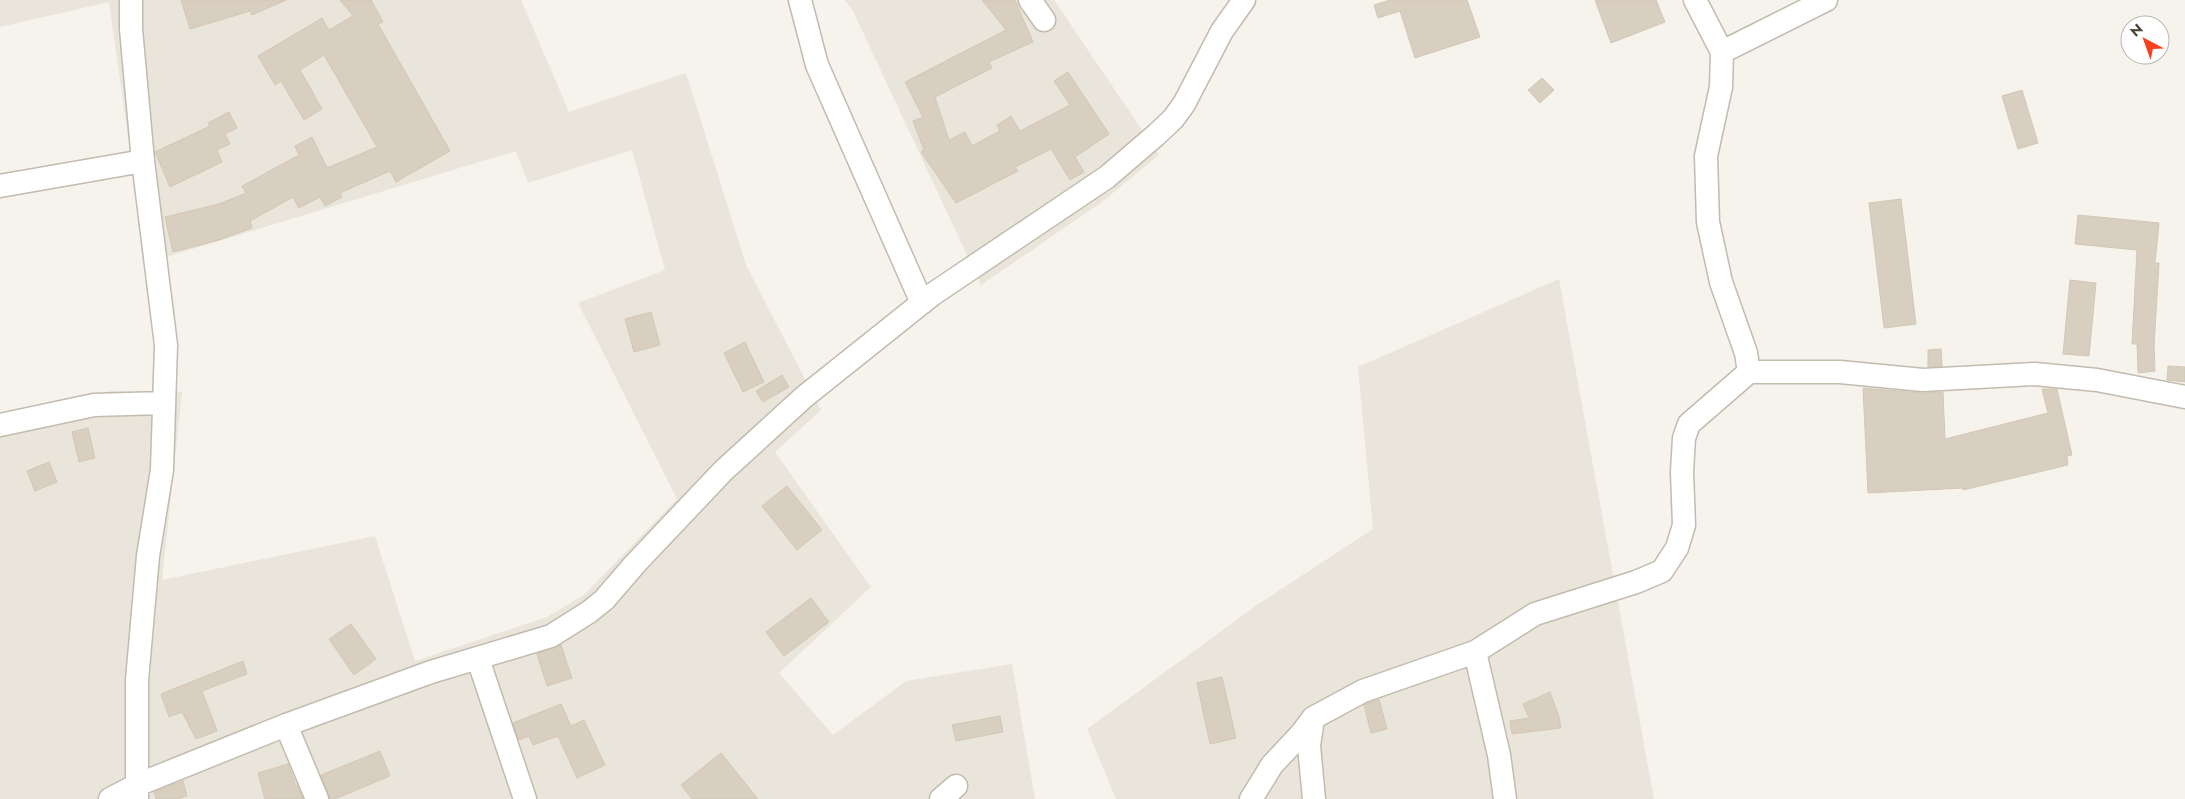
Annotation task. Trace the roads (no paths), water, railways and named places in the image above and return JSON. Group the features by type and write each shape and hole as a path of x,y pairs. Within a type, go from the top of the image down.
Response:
{"street":[{"path":"131,0 130,29 142,161 166,345 162,470 148,556 137,680 137,792"},
{"path":"800,0 817,65 922,303"},
{"path":"1030,0 1044,20"},
{"path":"110,799 137,792 286,725 431,672 551,636 589,612 604,600 635,564 750,445 804,397 922,303 1107,177 1156,135 1173,119 1184,104 1222,31 1244,0"},
{"path":"1695,0 1722,52 1721,87 1706,156 1708,222 1721,282 1746,353 1749,372"},
{"path":"1722,52 1826,0"},
{"path":"0,186 142,161"},
{"path":"1251,799 1272,765 1313,718 1363,691 1476,652 1535,614 1636,582 1662,571 1677,548 1684,525 1682,472 1684,438 1689,424 1749,372 1840,372 1922,380 2035,374 2097,380 2185,397"},
{"path":"0,425 94,405 164,403"},
{"path":"1476,652 1499,755 1505,799"},
{"path":"478,659 525,799"},
{"path":"1313,718 1308,746 1314,799"},
{"path":"286,725 317,799"}]}
